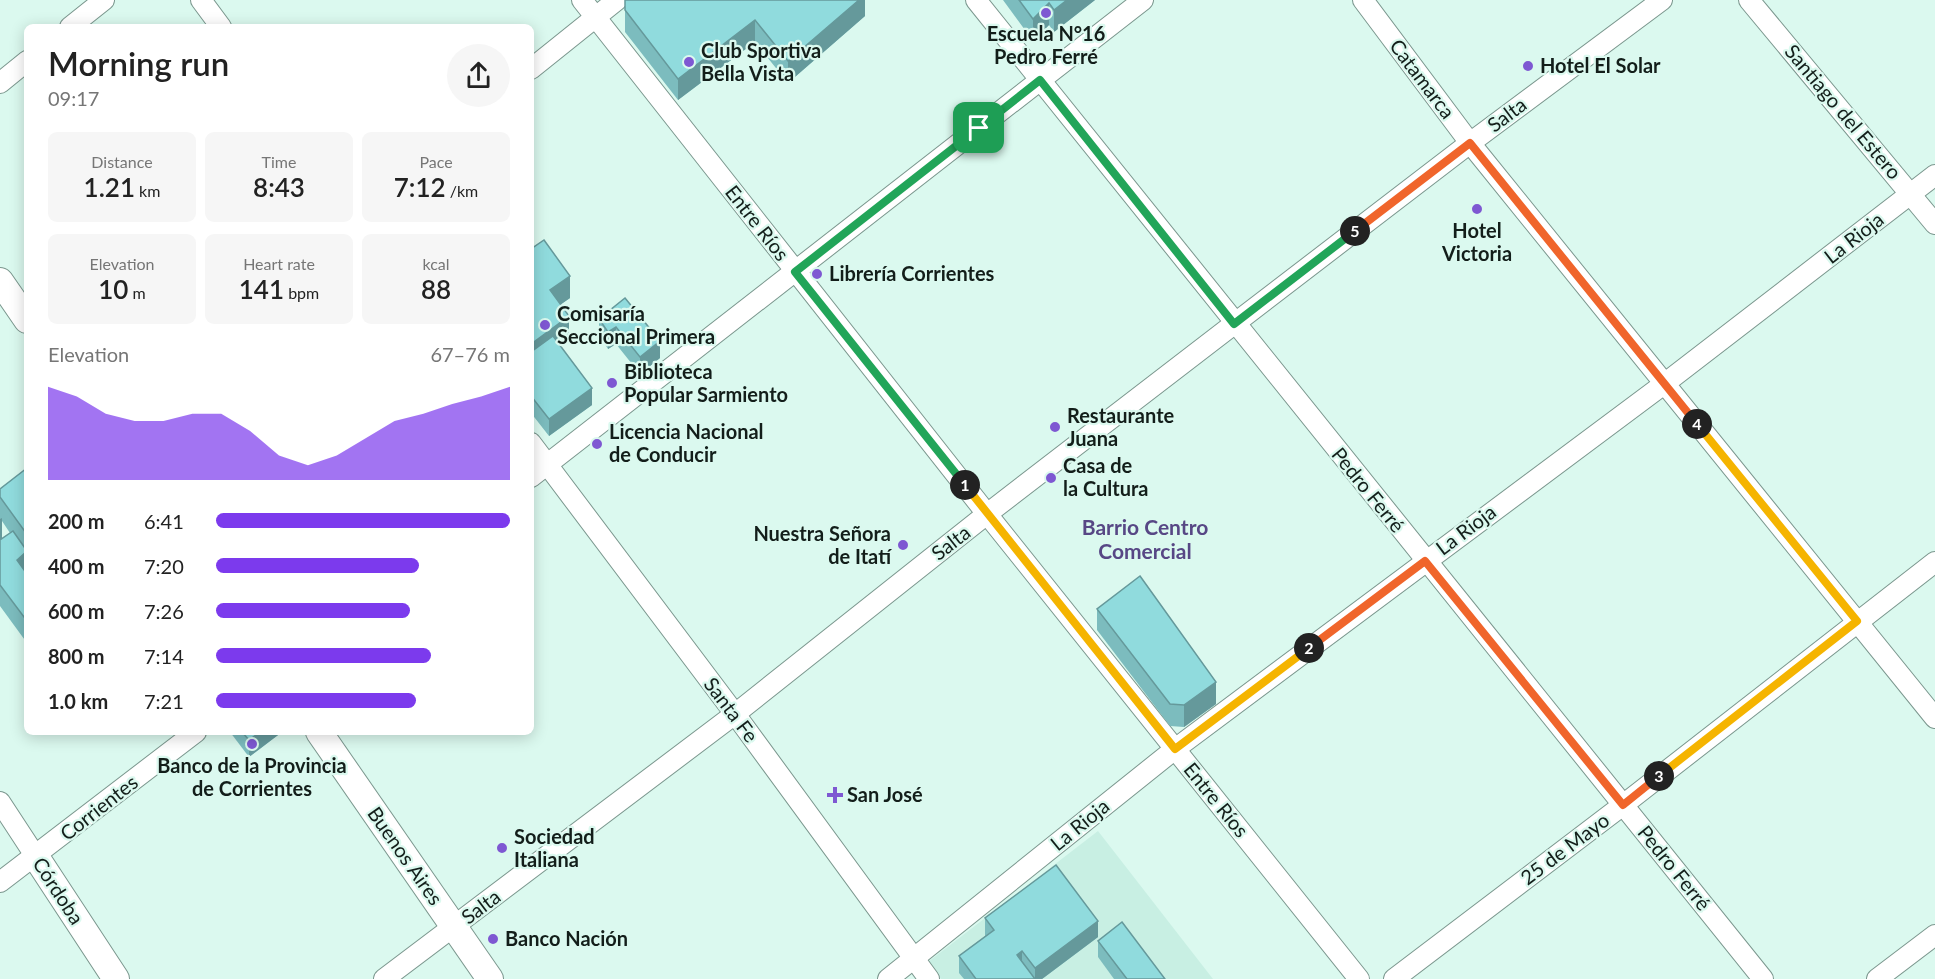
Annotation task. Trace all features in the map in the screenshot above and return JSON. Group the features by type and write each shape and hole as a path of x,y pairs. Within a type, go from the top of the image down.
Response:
{"street":[{"path":"74,24 104,0"},
{"path":"201,0 219,24"},
{"name":"Entre Ríos","path":"582,0 987,514 1359,979"},
{"path":"534,67 616,0"},
{"name":"Pedro Ferré","path":"976,0 1234,324 1763,979"},
{"path":"534,475 1143,0"},
{"name":"Catamarca","path":"1363,0 1470,143 1935,718"},
{"name":"Salta","path":"384,979 735,714 987,514 1470,143 1662,0"},
{"name":"Santiago del Estero","path":"1749,0 1935,224"},
{"path":"0,83 24,63"},
{"name":"La Rioja","path":"888,979 1175,749 1664,384 1935,175"},
{"path":"0,281 24,316"},
{"name":"Santa Fe","path":"534,447 735,714 929,979"},
{"name":"25 de Mayo","path":"1394,979 1623,805 1935,562"},
{"name":"Corrientes","path":"0,882 36,857 192,735"},
{"name":"Buenos Aires","path":"321,735 490,979"},
{"name":"Córdoba","path":"0,802 116,979"},
{"path":"1877,979 1935,935"}],"shaded area":[{"path":"1098,831 1213,979 941,979 928,962"}],"building":[{"name":"Club Sportiva Bella Vista","path":"625,0 859,0 788,61 755,20 678,79 625,10"},
{"path":"1019,0 1067,0 1054,10 1049,3 1033,19"},
{"path":"544,240 570,276 550,290 569,316 534,342 534,247"},
{"path":"625,298 660,341 640,357 616,327 608,332 599,319"},
{"path":"553,336 592,388 549,419 534,400 534,350"},
{"path":"24,470 24,530 0,497 0,489"},
{"path":"13,531 24,547 24,554 17,560 24,570 24,617 0,585 0,540"},
{"path":"1140,576 1216,682 1184,705 1170,704 1097,609"},
{"path":"245,735 256,735 249,740"},
{"path":"1056,865 1098,921 1035,968 1022,951 1017,955 1035,979 976,979 959,956 994,930 985,918"},
{"path":"1122,922 1165,979 1127,979 1098,941"}],"place":[{"name":"Escuela N°16 Pedro Ferré","path":"1046,13"},
{"name":"Club Sportiva Bella Vista","path":"689,62"},
{"name":"Hotel El Solar","path":"1528,66"},
{"name":"Hotel Victoria","path":"1477,209"},
{"name":"Librería Corrientes","path":"817,274"},
{"name":"Comisaría Seccional Primera","path":"545,325"},
{"name":"Biblioteca Popular Sarmiento","path":"612,383"},
{"name":"Restaurante Juana","path":"1055,427"},
{"name":"Licencia Nacional de Conducir","path":"597,444"},
{"name":"Casa de la Cultura","path":"1051,478"},
{"name":"Nuestra Señora de Itatí","path":"903,545"},
{"name":"Banco de la Provincia de Corrientes","path":"252,744"},
{"name":"San José","path":"835,795"},
{"name":"Sociedad Italiana","path":"502,848"},
{"name":"Banco Nación","path":"493,939"}],"district":[{"name":"Barrio Centro Comercial","path":"1145,540"}],"route":[{"path":"1040,80 1234,324 1470,143 1857,621 1623,805 1425,561 1175,749 795,272 979,128 1040,80"}]}
